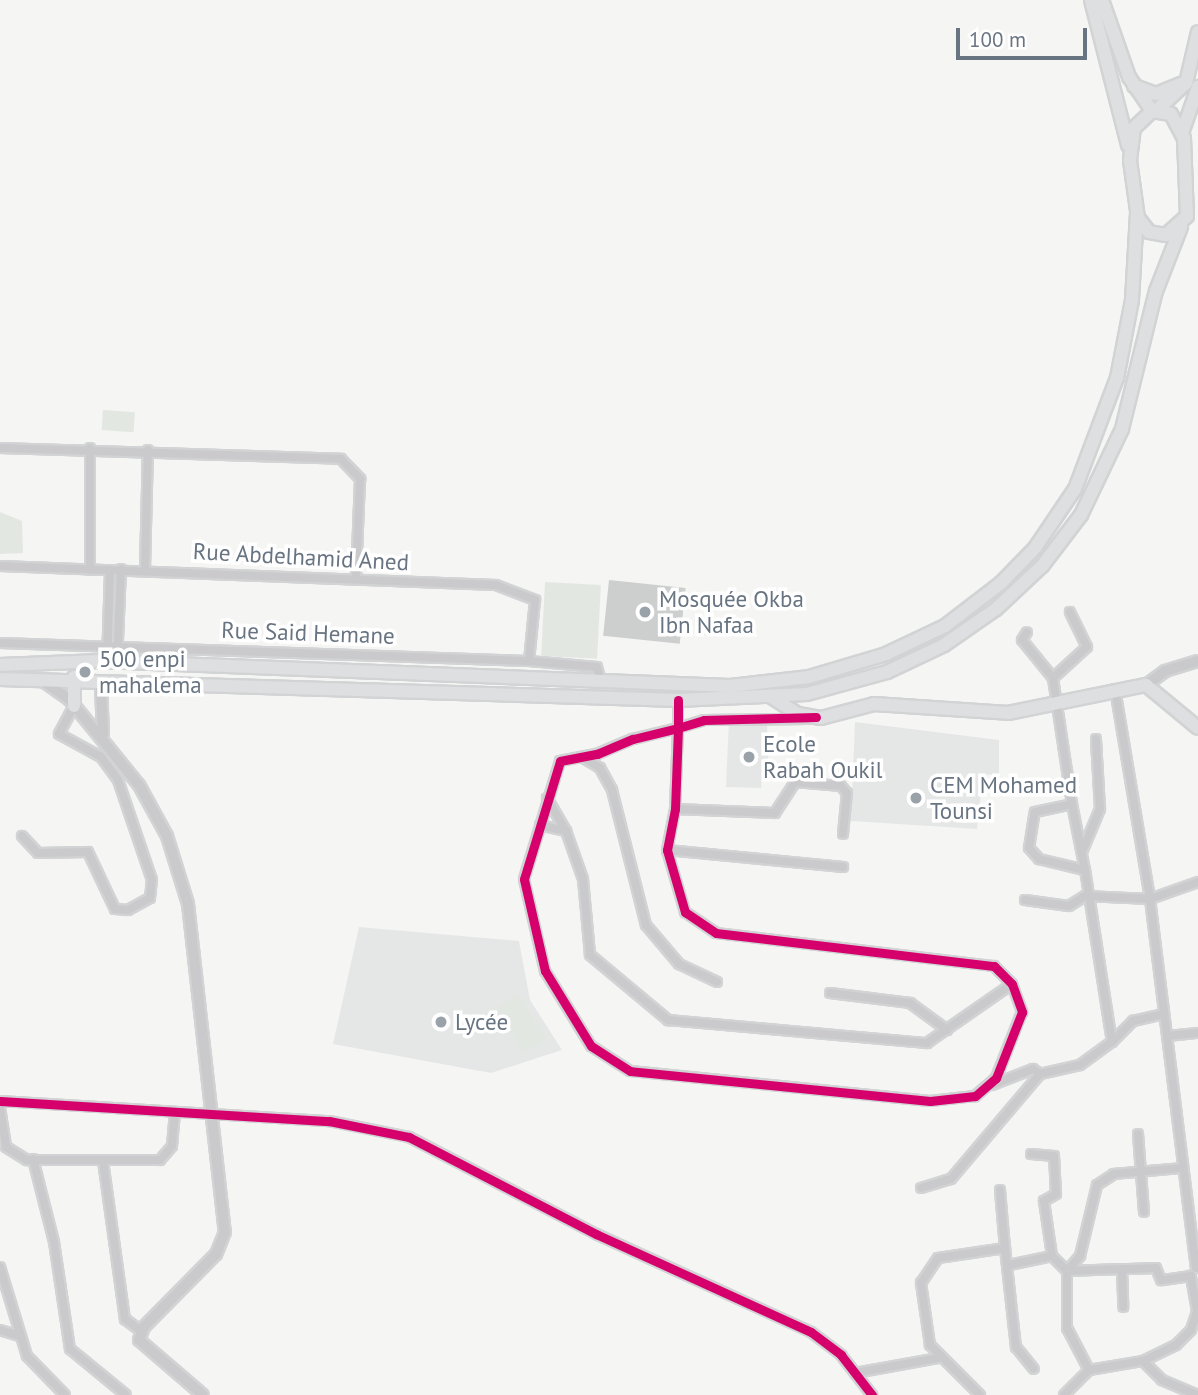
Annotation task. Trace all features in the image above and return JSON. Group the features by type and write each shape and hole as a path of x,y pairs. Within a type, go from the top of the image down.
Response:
{"main road":[{"path":"1091,0 1134,86 1155,111 1171,114 1182,133"},
{"path":"0,665 116,664 753,685 829,673 923,638 984,598 1035,548 1075,489 1108,413 1132,300 1131,247 1136,213 1129,149 1102,0"},
{"path":"1129,149 1136,124 1155,111 1188,75 1198,32"},
{"path":"1134,86 1164,93 1188,75"},
{"path":"0,679 35,677 101,686 120,683 678,700 772,697 807,694 887,672 944,645 996,609 1042,566 1081,515 1111,459 1156,291 1188,211 1182,133 1198,87"},
{"path":"1136,213 1154,234 1181,227"},
{"path":"1131,247 1145,237 1160,246 1156,291"},
{"path":"74,706 79,664"},
{"path":"116,664 120,683"},
{"path":"753,685 816,717 874,704 995,713 1052,704 1115,687 1146,685 1198,728"},
{"path":"807,694 806,709 816,717"}],"street":[{"path":"0,448 90,448 332,457 351,465 360,479 356,579"},
{"path":"90,448 90,570"},
{"path":"145,569 148,450"},
{"name":"Rue Abdelhamid Aned","path":"0,566 90,570 145,569 522,590 536,607 529,661"},
{"path":"110,569 108,645 116,664"},
{"path":"116,664 121,569"},
{"path":"1053,678 1087,647 1070,612"},
{"path":"1027,632 1021,640 1053,678 1052,704 1083,852 1085,896 1112,1042"},
{"name":"Rue Said Hemane","path":"0,643 529,661 597,667 601,682"},
{"path":"1146,685 1165,671 1198,661"},
{"path":"35,677 74,706 104,738 156,813 179,869 195,937 223,1240 141,1331"},
{"path":"101,686 98,714 104,738"},
{"path":"1064,1395 1089,1370 1143,1361 1177,1345 1191,1330 1197,1311 1168,1036 1150,899 1115,687"},
{"path":"678,700 675,809 667,850 679,902 703,929 986,963 1012,984 1021,1019 989,1086"},
{"path":"22,836 38,853 88,852 116,909 128,911 150,898 149,867 118,780 101,757 59,734 74,706"},
{"path":"816,717 727,717 560,761 524,880 531,929 566,1010 615,1066 930,1101 963,1101 989,1086 1033,1069 1040,1074"},
{"path":"1083,852 1100,810 1096,739"},
{"path":"580,756 600,768 612,790 646,925 679,964 717,982"},
{"path":"675,809 775,813 795,782 841,786 847,793 843,834"},
{"path":"547,798 566,831 583,879 590,954 660,1017 918,1043 947,1030 1012,984"},
{"path":"1072,804 1035,812 1029,848 1039,859 1084,870"},
{"path":"540,825 566,831"},
{"path":"667,850 843,867"},
{"path":"1025,900 1069,906 1085,896 1150,899 1198,882"},
{"path":"830,993 910,1003 947,1030"},
{"path":"921,1188 951,1180 1040,1074 1080,1065 1112,1042 1133,1021 1163,1014"},
{"path":"1168,1036 1198,1033"},
{"path":"0,1101 329,1121 409,1137 574,1224 804,1329 855,1373 872,1395"},
{"path":"0,1108 6,1147 33,1159 103,1161 160,1160 172,1146 175,1113"},
{"path":"1138,1134 1144,1212"},
{"path":"1031,1154 1054,1156 1056,1194 1044,1201 1052,1256 1067,1272 1156,1268 1161,1280 1194,1270"},
{"path":"33,1159 54,1242 70,1349 125,1395"},
{"path":"103,1161 125,1319 141,1331 145,1350 203,1395"},
{"path":"1089,1370 1067,1328 1067,1272 1080,1256 1101,1179 1183,1168"},
{"path":"1000,1190 1016,1347 1034,1369"},
{"path":"980,1395 938,1358 922,1307 927,1268 938,1258 1005,1248"},
{"path":"1009,1265 1052,1256"},
{"path":"0,1267 12,1291 20,1336 36,1371 65,1395"},
{"path":"1122,1269 1123,1307"},
{"path":"0,1331 20,1336"},
{"path":"855,1373 938,1358"},
{"path":"1143,1361 1162,1380 1198,1395"}],"shaded area":[{"path":"103,410 135,412 134,432 102,430"},
{"path":"0,512 22,521 23,553 0,554"},
{"path":"545,582 601,585 597,659 541,656"},
{"name":"Ecole Rabah Oukil","path":"729,720 767,722 769,778 762,778 761,788 726,787"},
{"name":"CEM Mohamed Tounsi","path":"855,722 999,740 999,774 983,775 977,829 851,821"},
{"name":"Lycée","path":"359,927 519,941 530,1000 562,1050 491,1073 333,1044"},
{"path":"518,994 547,1038 524,1053 495,1009"}],"building":[{"name":"Mosquée Okba Ibn Nafaa","path":"609,580 686,588 680,644 603,636"}],"cycle path":[{"path":"678,700 678,728 675,809 667,850 685,912 716,933 994,966 1012,984 1022,1012 996,1078 975,1096 930,1101 630,1071 591,1046 545,971 524,879 560,761 597,754 633,739 678,728 704,720 816,717"},
{"path":"0,1101 329,1121 409,1137 596,1234 811,1332 841,1355 872,1395"}],"place":[{"name":"Mosquée Okba Ibn Nafaa","path":"645,612"},
{"name":"500 enpi mahalema","path":"85,672"},
{"name":"Ecole Rabah Oukil","path":"749,757"},
{"name":"CEM Mohamed Tounsi","path":"916,798"},
{"name":"Lycée","path":"441,1022"}]}
